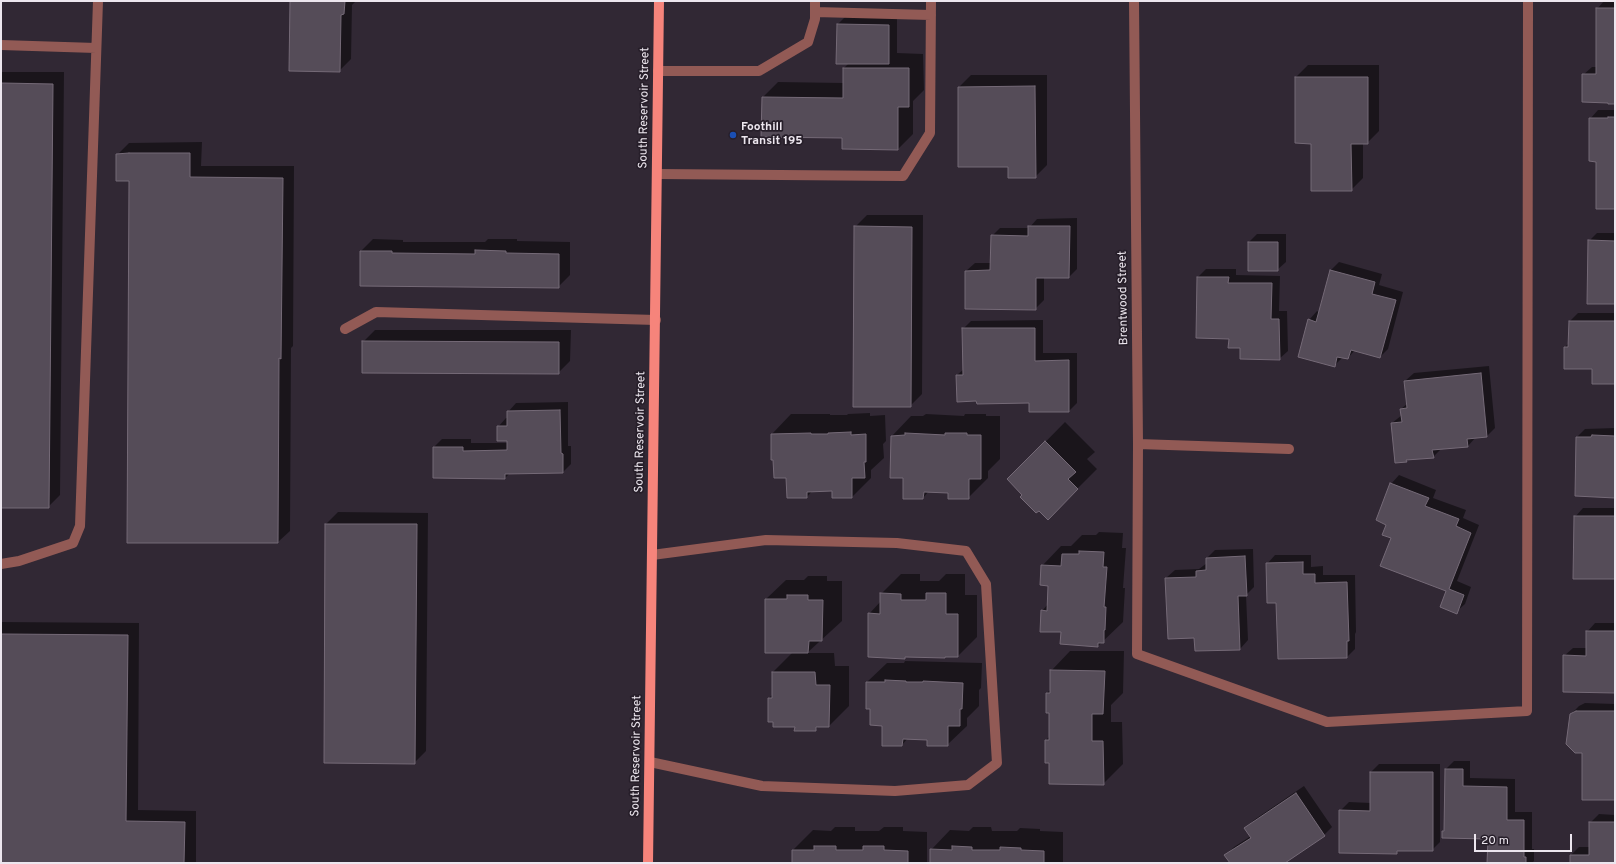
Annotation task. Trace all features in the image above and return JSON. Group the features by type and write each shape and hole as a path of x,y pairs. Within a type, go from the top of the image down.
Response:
{"main road":[{"name":"South Reservoir Street","path":"648,863 659,1"}],"street":[{"path":"1,564 19,561 73,543 80,526 98,1"},
{"path":"658,71 759,71 808,42 815,19 815,1"},
{"path":"657,174 903,176 930,134 931,1"},
{"name":"Brentwood Street","path":"1134,1 1138,444 1137,654 1327,722 1527,711 1528,1"},
{"path":"815,12 931,15"},
{"path":"1,45 96,48"},
{"path":"345,329 376,312 656,320"},
{"path":"1138,444 1289,449"},
{"path":"650,762 762,786 895,791 968,785 997,763 986,584 966,551 897,543 766,540 652,555"}],"building":[{"path":"290,1 345,1 344,14 341,15 340,72 289,71"},
{"path":"1596,8 1615,8 1615,104 1582,102 1582,74 1596,74"},
{"path":"837,24 889,25 889,64 836,64"},
{"path":"843,68 909,68 909,107 898,107 898,150 842,149 842,138 761,137 762,97 843,98"},
{"path":"1295,77 1368,77 1368,144 1351,144 1352,191 1311,191 1311,144 1295,143"},
{"path":"1,83 53,84 49,508 1,508"},
{"path":"1035,86 1036,178 1008,178 1008,167 958,167 958,87"},
{"path":"1615,117 1615,209 1596,209 1596,162 1589,161 1589,118"},
{"path":"190,153 190,177 283,178 281,359 279,358 278,543 127,543 129,181 116,181 116,154"},
{"path":"854,226 912,227 911,407 853,407"},
{"path":"1028,226 1070,226 1069,278 1036,278 1036,310 965,309 965,271 990,270 991,235 1028,236"},
{"path":"1588,240 1615,241 1615,304 1587,304"},
{"path":"1248,242 1278,242 1278,271 1248,271"},
{"path":"475,250 506,251 506,253 559,254 559,288 360,286 360,251 475,254"},
{"path":"1330,270 1375,282 1372,294 1396,300 1380,358 1351,350 1348,359 1337,357 1335,367 1298,357 1308,319 1316,322"},
{"path":"1197,277 1229,277 1228,283 1272,283 1271,319 1279,319 1280,360 1240,359 1240,348 1228,348 1229,339 1196,338"},
{"path":"1569,321 1615,321 1615,384 1592,384 1592,369 1564,369 1564,347 1568,347"},
{"path":"962,328 1035,328 1035,361 1069,360 1069,412 1029,412 1029,403 977,404 976,401 957,402 956,375 963,375"},
{"path":"362,341 559,342 559,374 362,373"},
{"path":"1481,373 1487,437 1467,439 1468,447 1432,450 1434,458 1406,460 1407,462 1395,463 1391,423 1402,422 1400,409 1407,408 1404,381"},
{"path":"560,410 563,473 505,474 505,479 433,478 433,447 463,447 463,451 507,450 507,441 497,441 497,426 507,426 507,411"},
{"path":"851,432 851,435 866,434 866,462 864,462 865,478 852,478 852,498 832,498 832,491 807,492 807,498 787,498 786,478 774,478 773,460 771,460 771,434 828,434"},
{"path":"905,433 945,435 945,433 967,433 967,435 981,435 981,479 969,479 969,499 948,499 948,493 924,492 923,499 903,499 903,478 890,478 891,436 905,435"},
{"path":"1592,435 1615,436 1615,498 1575,496 1576,437 1591,437"},
{"path":"1045,441 1076,472 1068,479 1078,489 1048,520 1039,511 1036,513 1020,497 1022,495 1007,479"},
{"path":"1390,483 1429,498 1425,506 1459,519 1456,526 1471,533 1449,589 1464,595 1457,614 1440,607 1446,591 1380,566 1391,538 1382,535 1386,525 1376,520"},
{"path":"1574,516 1615,516 1615,579 1573,579"},
{"path":"325,524 417,524 415,764 324,763"},
{"path":"1079,551 1104,552 1103,567 1107,567 1104,607 1106,607 1104,643 1098,643 1098,647 1060,644 1061,632 1040,632 1041,610 1047,611 1048,586 1040,585 1041,565 1061,566 1062,554 1079,554"},
{"path":"1245,556 1247,596 1238,596 1240,650 1195,651 1194,638 1168,639 1165,578 1196,577 1196,571 1206,570 1206,558"},
{"path":"1303,562 1303,574 1315,574 1315,583 1347,582 1349,641 1347,641 1347,658 1278,659 1276,603 1267,603 1266,563"},
{"path":"880,593 901,594 901,600 926,600 926,593 946,593 946,614 958,614 958,657 905,657 905,659 868,657 868,613 880,614"},
{"path":"787,595 808,595 808,600 823,600 822,641 809,641 808,653 765,653 765,599 787,599"},
{"path":"1586,631 1615,631 1615,693 1563,692 1563,655 1586,656"},
{"path":"1,634 128,635 126,821 185,822 184,863 1,863"},
{"path":"1050,670 1105,671 1103,714 1092,714 1092,741 1103,741 1104,785 1049,784 1049,763 1045,763 1045,740 1049,740 1049,713 1046,713 1046,693 1050,693"},
{"path":"772,672 815,672 816,685 830,685 829,727 816,727 816,731 794,731 795,727 773,727 773,722 768,722 768,698 772,698"},
{"path":"885,680 963,683 960,726 948,726 948,746 927,746 927,740 903,739 902,746 882,746 882,726 870,725 870,709 866,709 866,682 885,682"},
{"path":"1576,711 1615,711 1615,800 1582,800 1582,753 1575,753 1566,744 1570,714"},
{"path":"1445,769 1463,769 1463,786 1507,787 1507,820 1524,820 1524,857 1526,857 1526,863 1487,863 1488,839 1442,838 1442,831 1444,831"},
{"path":"1370,772 1433,772 1433,851 1397,851 1397,854 1339,853 1339,810 1370,811"},
{"path":"1296,793 1325,836 1285,863 1230,863 1224,855 1251,838 1244,828"},
{"path":"1589,822 1615,822 1615,863 1570,863 1570,855 1589,855"},
{"path":"814,846 836,846 836,850 863,850 863,846 884,846 884,850 908,851 908,863 792,863 792,850 814,850"},
{"path":"952,846 972,847 972,850 1000,850 1000,847 1044,851 1044,863 930,863 930,849 952,850"}],"place":[{"name":"Foothill Transit 195","path":"733,135"}]}
